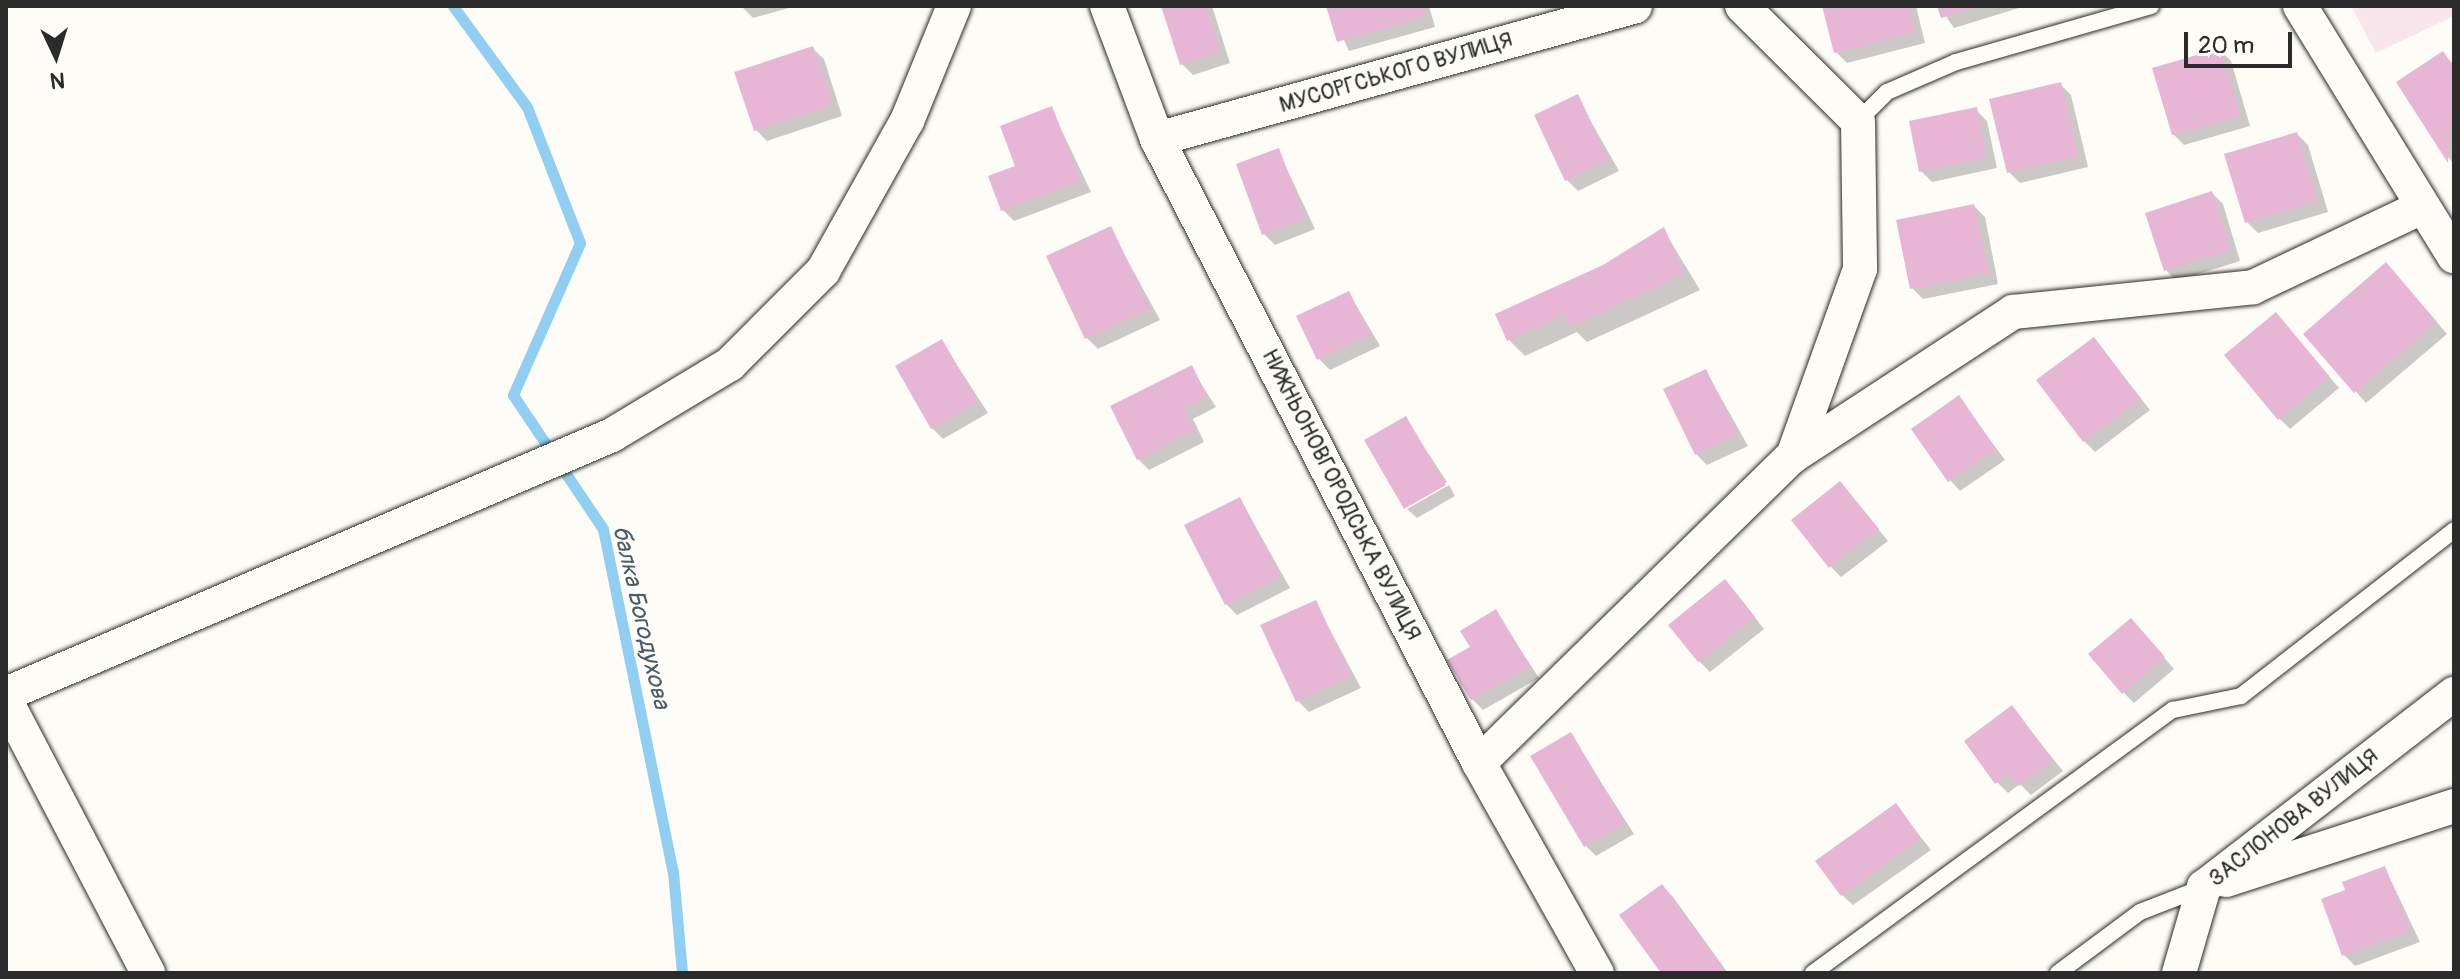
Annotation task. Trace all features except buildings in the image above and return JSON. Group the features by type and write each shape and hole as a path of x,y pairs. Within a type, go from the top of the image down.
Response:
{"street":[{"path":"6,694 612,435 730,364 823,271 907,121 954,6"},
{"name":"НИЖНЬОНОВГОРОДСЬКА ВУЛИЦЯ","path":"1107,6 1157,139 1479,763 1597,973"},
{"name":"МУСОРГСЬКОГО ВУЛИЦЯ","path":"1157,139 1635,6"},
{"path":"1742,6 1858,121 1860,269 1793,456"},
{"path":"2300,6 2420,208 2454,256"},
{"path":"1479,763 1793,456 2013,312 2253,287 2420,208"},
{"name":"ЗАСЛОНОВА ВУЛИЦЯ","path":"2179,973 2204,887 2454,694"},
{"path":"6,701 148,973"},
{"path":"2204,887 2454,806"}],"lane":[{"path":"1858,121 1887,92 1956,62 2151,6"},
{"path":"1813,973 2173,710 2241,696 2454,530"},
{"path":"2058,973 2140,912 2204,887"}],"shaded area":[{"path":"2351,6 2454,6 2454,16 2376,53"}],"waterway":[{"name":"балка Богодухова","path":"453,6 527,107 580,243 513,395 603,529 673,872 682,973"}]}
